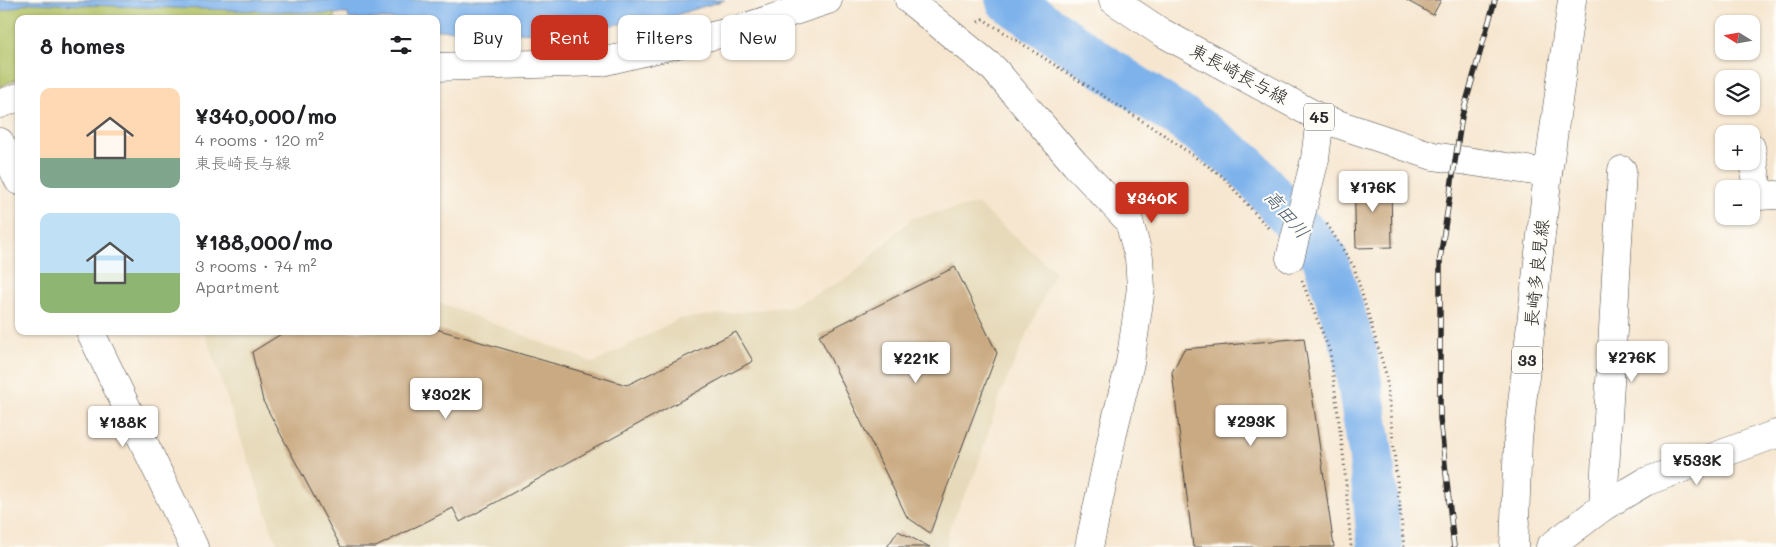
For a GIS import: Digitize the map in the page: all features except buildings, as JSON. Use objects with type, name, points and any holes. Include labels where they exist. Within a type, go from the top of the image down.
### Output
[{"type":"street","points":[[440,67],[602,62],[737,30],[828,0]]},
{"type":"street","points":[[909,0],[994,70],[1075,164],[1129,221],[1139,258],[1141,288],[1130,363],[1089,547]]},
{"type":"street","name":"東長崎長与線","points":[[1113,0],[1161,32],[1320,118],[1433,156],[1548,173]]},
{"type":"street","name":"長崎多良見線","points":[[1514,547],[1518,439],[1548,173],[1572,0]]},
{"type":"street","points":[[0,104],[15,98]]},
{"type":"street","points":[[1290,257],[1316,159],[1320,118]]},
{"type":"street","points":[[0,142],[15,173]]},
{"type":"street","points":[[1603,507],[1622,170]]},
{"type":"street","points":[[1755,170],[1759,196],[1776,195]]},
{"type":"street","points":[[92,335],[194,547]]},
{"type":"street","points":[[1550,547],[1603,507],[1645,482],[1776,434]]},
{"type":"path","points":[[955,38],[983,18],[1164,135],[1222,176],[1282,243],[1300,274],[1330,352],[1344,461],[1351,547]]},
{"type":"path","points":[[1307,192],[1354,267],[1386,374],[1404,547]]},
{"type":"shaded area","points":[[977,204],[1055,271],[1000,395],[976,471],[949,529],[947,547],[278,547],[205,335],[440,335],[440,303],[594,363],[678,319],[793,306],[851,276],[912,218]]},
{"type":"green space","points":[[0,0],[334,0],[335,15],[15,15],[15,80],[0,87]]},
{"type":"water","points":[[0,0],[725,0],[676,15],[618,15],[618,24],[608,25],[608,15],[531,15],[531,33],[521,32],[521,15],[455,15],[455,31],[440,30],[440,15],[348,15],[29,3],[0,12]]},
{"type":"waterway","name":"高田川","points":[[1008,0],[1186,121],[1244,164],[1324,256],[1354,348],[1371,455],[1380,547]]},
{"type":"railway","points":[[1454,547],[1440,418],[1440,259],[1462,116],[1495,0]]}]
